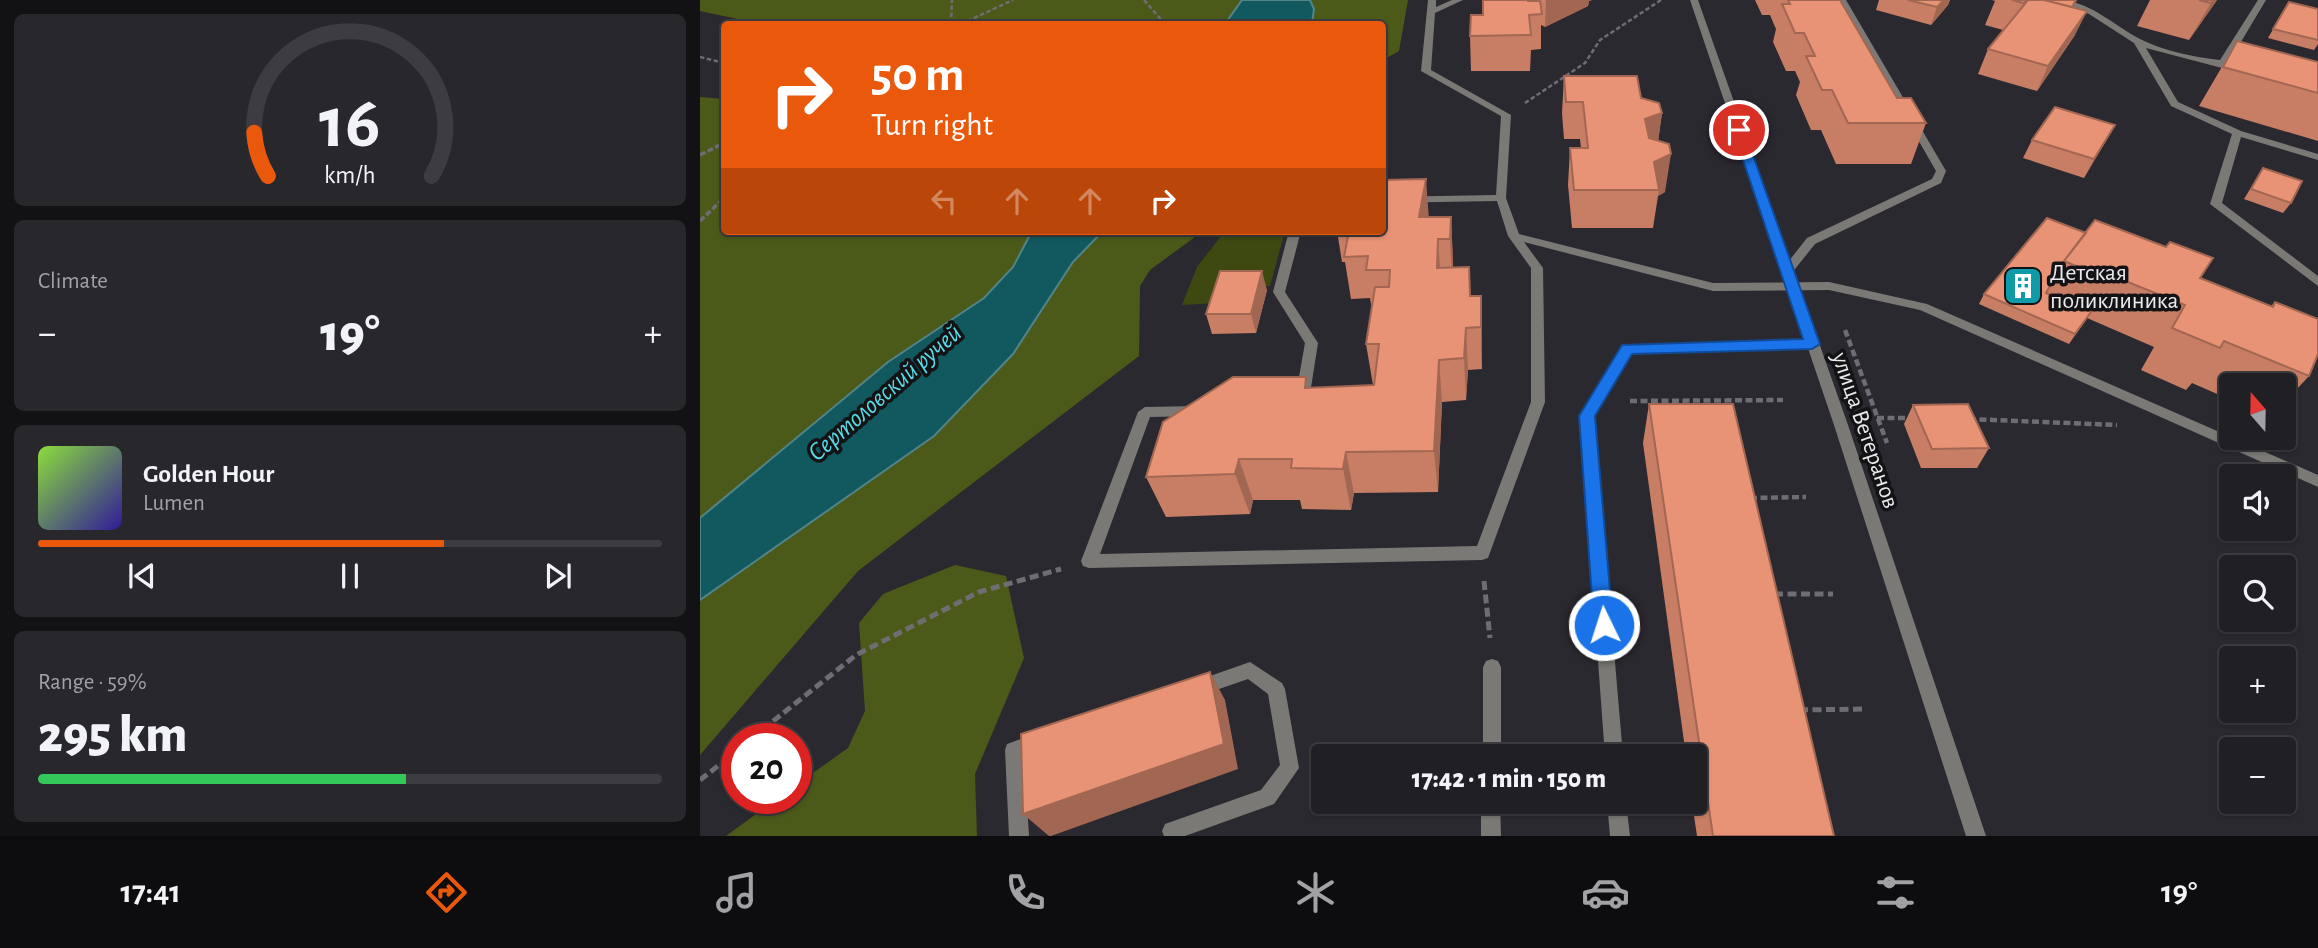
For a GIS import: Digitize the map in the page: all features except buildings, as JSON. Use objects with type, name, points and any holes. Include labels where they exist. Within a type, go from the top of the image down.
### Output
[{"type":"street","points":[[1210,410],[1145,412],[1089,561],[1482,553],[1538,401],[1537,268],[1514,236],[1501,198],[1506,115],[1426,71],[1432,0]]},
{"type":"street","points":[[1431,12],[1458,0]]},
{"type":"street","name":"улица Ветеранов","points":[[1694,0],[1793,286],[1976,836]]},
{"type":"street","points":[[1787,271],[1811,241],[1937,181],[1941,172],[1842,0]]},
{"type":"street","points":[[2060,0],[2092,4],[2138,42],[2174,104],[2237,133],[2318,157]]},
{"type":"street","points":[[2222,65],[2262,0]]},
{"type":"street","points":[[2138,42],[2222,65],[2248,68]]},
{"type":"street","points":[[2237,133],[2216,204],[2318,282]]},
{"type":"street","points":[[1386,200],[1501,198]]},
{"type":"street","points":[[1294,235],[1279,292],[1312,343],[1300,408]]},
{"type":"street","points":[[1514,236],[1713,287],[1829,286],[1923,307],[2318,481]]},
{"type":"street","points":[[1613,744],[1587,416],[1628,349],[1812,344]]},
{"type":"street","points":[[1492,667],[1492,744]]},
{"type":"street","points":[[1174,836],[1172,831],[1267,797],[1290,768],[1276,689],[1250,670],[1184,692]]},
{"type":"street","points":[[1019,836],[1014,750],[1053,737]]},
{"type":"street","points":[[1491,814],[1491,836]]},
{"type":"street","points":[[1618,814],[1620,836]]},
{"type":"path","points":[[951,21],[953,0]]},
{"type":"path","points":[[968,21],[1013,0]]},
{"type":"path","points":[[1144,0],[1162,21]]},
{"type":"path","points":[[1506,115],[1585,64],[1600,40],[1661,0]]},
{"type":"path","points":[[700,57],[721,62]]},
{"type":"path","points":[[700,155],[721,144]]},
{"type":"path","points":[[700,221],[721,201]]},
{"type":"path","points":[[1845,330],[1887,443]]},
{"type":"path","points":[[1596,401],[1783,400]]},
{"type":"path","points":[[1966,419],[2119,425],[2147,406]]},
{"type":"path","points":[[1877,418],[1915,418]]},
{"type":"path","points":[[1746,498],[1806,497]]},
{"type":"path","points":[[1482,553],[1492,667]]},
{"type":"path","points":[[771,723],[856,655],[979,592],[1089,561]]},
{"type":"path","points":[[1768,594],[1833,594]]},
{"type":"path","points":[[1793,710],[1865,709]]},
{"type":"path","points":[[700,780],[721,764]]},
{"type":"green space","points":[[700,0],[1242,0],[1227,21],[747,21],[700,11]]},
{"type":"green space","points":[[1310,0],[1408,0],[1399,51],[1386,58],[1386,21],[1312,21],[1314,9]]},
{"type":"green space","points":[[700,97],[721,99],[721,235],[1030,235],[1013,267],[984,298],[888,362],[700,518]]},
{"type":"green space","points":[[1099,235],[1198,235],[1150,270],[1140,286],[1139,356],[858,571],[727,723],[721,723],[721,731],[700,755],[700,600],[934,436],[1013,354],[1073,262]]},
{"type":"green space","points":[[1222,235],[1284,235],[1270,286],[1222,287],[1216,303],[1182,305],[1197,267]]},
{"type":"green space","points":[[955,565],[1006,576],[1024,658],[975,774],[977,836],[726,836],[756,814],[812,814],[812,774],[848,748],[865,711],[859,623],[883,594]]},
{"type":"water","points":[[1242,0],[1310,0],[1314,9],[1312,21],[1227,21]]},
{"type":"water","name":"Сертоловский ручей","points":[[1030,235],[1099,235],[1073,262],[1013,354],[934,436],[700,600],[700,518],[888,362],[984,298],[1013,267]]},
{"type":"place","name":"Детская поликлиника","points":[[2023,286]]},
{"type":"route","points":[[1604,625],[1587,416],[1628,349],[1812,344],[1739,130]]}]
